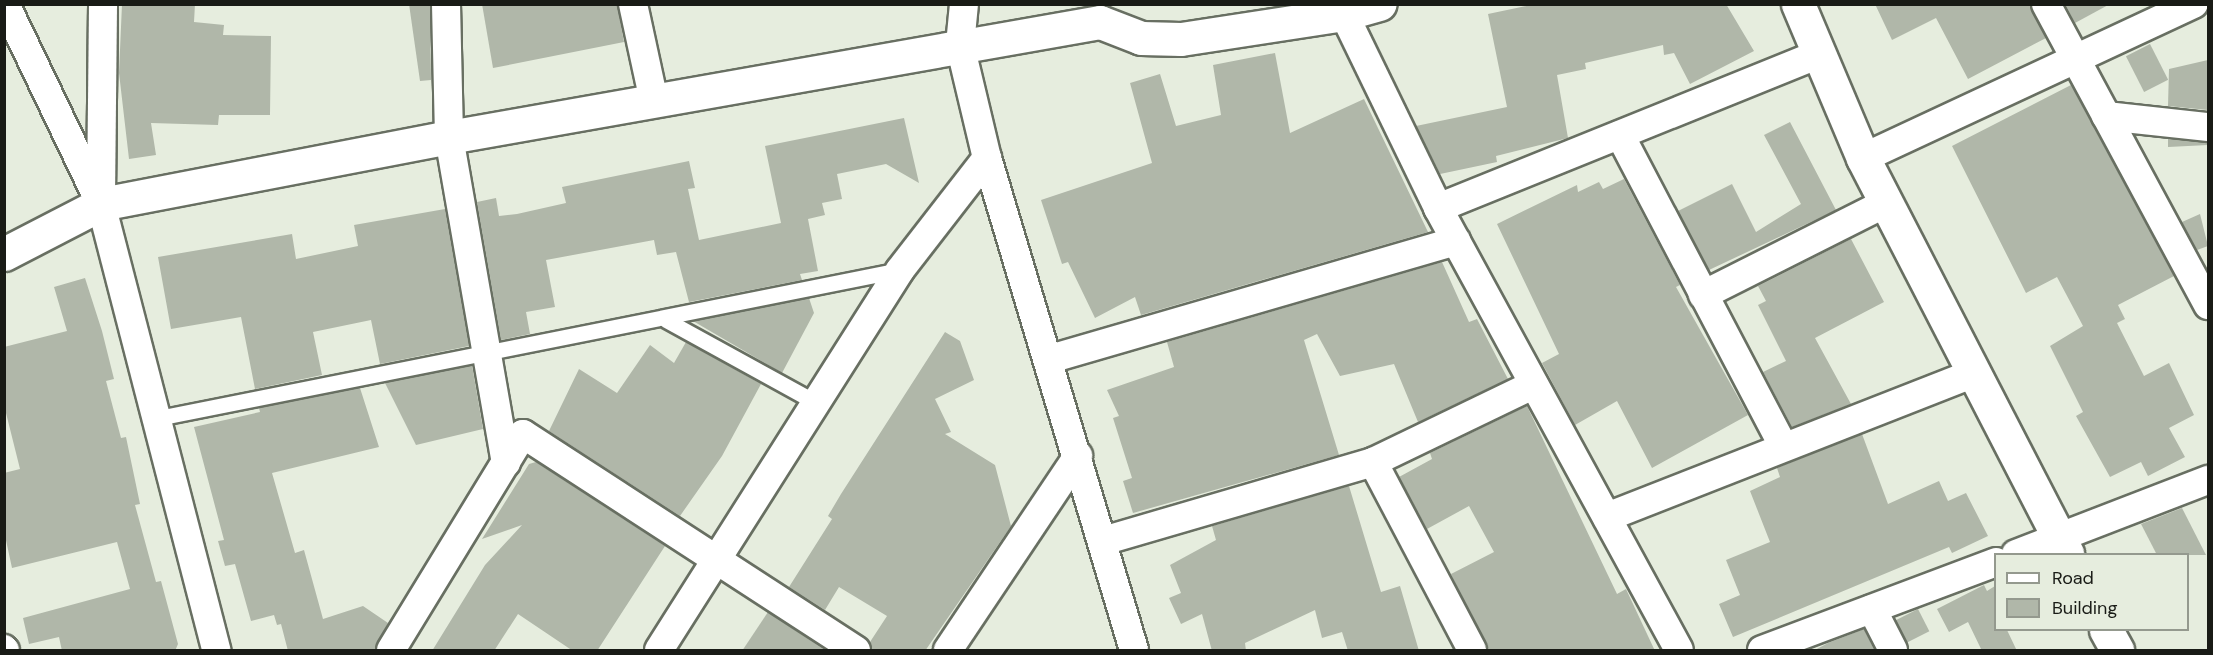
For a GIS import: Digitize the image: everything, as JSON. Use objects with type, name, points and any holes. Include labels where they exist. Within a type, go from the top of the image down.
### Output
[{"type":"street","points":[[5,4],[101,204],[158,418],[216,651]]},
{"type":"street","points":[[101,204],[103,4]]},
{"type":"street","points":[[446,4],[449,137],[506,463]]},
{"type":"street","points":[[633,4],[654,101]]},
{"type":"street","points":[[964,4],[960,45],[987,158],[1050,359],[1134,651]]},
{"type":"street","points":[[4,254],[101,204],[449,137],[960,45],[1105,13],[1141,38],[1181,39],[1344,14],[1380,4]]},
{"type":"street","points":[[1798,4],[1863,158],[1971,374],[2062,547]]},
{"type":"street","points":[[2046,4],[2208,305]]},
{"type":"street","points":[[1863,158],[2194,4]]},
{"type":"street","points":[[1344,14],[1438,208],[1679,651]]},
{"type":"street","points":[[1438,208],[1819,54]]},
{"type":"street","points":[[2106,116],[2208,127]]},
{"type":"street","points":[[1620,135],[1702,295],[1783,445]]},
{"type":"street","points":[[658,651],[719,561],[900,270],[987,158]]},
{"type":"street","points":[[1702,295],[1886,203]]},
{"type":"street","points":[[1050,359],[1456,241]]},
{"type":"street","points":[[1607,517],[1783,445],[1971,374]]},
{"type":"street","points":[[1103,541],[1373,462],[1533,385]]},
{"type":"street","points":[[392,651],[523,434],[856,651]]},
{"type":"street","points":[[948,651],[1078,456]]},
{"type":"street","points":[[1373,462],[1472,651]]},
{"type":"street","points":[[2028,553],[2062,547],[2208,480]]},
{"type":"street","points":[[1762,651],[1994,562]]},
{"type":"street","points":[[1872,609],[1893,651]]},
{"type":"street","points":[[2107,631],[2117,651]]},
{"type":"lane","points":[[158,418],[666,320],[900,270]]},
{"type":"lane","points":[[666,320],[817,403]]},
{"type":"building","points":[[122,4],[195,4],[194,22],[224,25],[223,35],[271,36],[270,115],[219,115],[218,125],[151,123],[156,155],[129,159],[119,73]]},
{"type":"building","points":[[409,4],[430,4],[431,80],[420,81]]},
{"type":"building","points":[[482,4],[617,4],[624,42],[493,68]]},
{"type":"building","points":[[1536,4],[1726,4],[1754,51],[1690,84],[1674,53],[1664,55],[1663,45],[1585,63],[1586,69],[1557,75],[1568,138],[1496,156],[1497,162],[1440,174],[1416,126],[1507,107],[1488,14]]},
{"type":"building","points":[[1875,4],[2030,4],[2046,38],[1968,79],[1936,18],[1892,40]]},
{"type":"building","points":[[2065,4],[2110,4],[2075,23]]},
{"type":"building","points":[[2150,44],[2168,80],[2144,92],[2126,56]]},
{"type":"building","points":[[1275,53],[1290,133],[1364,99],[1428,232],[1141,315],[1135,297],[1095,318],[1068,262],[1062,264],[1041,200],[1152,163],[1130,83],[1160,74],[1176,126],[1221,115],[1213,65]]},
{"type":"building","points":[[2208,60],[2208,110],[2168,106],[2169,69]]},
{"type":"building","points":[[2071,85],[2174,276],[2118,305],[2125,319],[2117,323],[2144,376],[2169,363],[2194,415],[2169,428],[2185,457],[2148,476],[2141,462],[2110,477],[2076,416],[2083,412],[2050,346],[2083,326],[2057,277],[2026,293],[1952,146]]},
{"type":"building","points":[[904,118],[919,183],[886,164],[837,174],[842,199],[822,203],[825,215],[808,219],[818,271],[800,274],[802,280],[689,302],[676,252],[657,255],[654,240],[546,260],[555,307],[526,312],[530,334],[501,340],[477,202],[496,198],[499,216],[517,214],[566,203],[562,187],[689,161],[695,188],[688,189],[699,240],[781,223],[765,146]]},
{"type":"building","points":[[1790,122],[1836,210],[1709,270],[1678,211],[1732,184],[1756,232],[1801,204],[1764,135]]},
{"type":"building","points":[[2168,139],[2208,143],[2208,145],[2168,147]]},
{"type":"building","points":[[1624,179],[1680,285],[1676,287],[1748,415],[1652,468],[1617,401],[1575,425],[1542,363],[1559,354],[1497,224],[1577,185],[1578,192],[1599,182],[1603,189]]},
{"type":"building","points":[[445,209],[469,346],[380,364],[371,320],[313,332],[322,375],[255,389],[241,317],[171,329],[158,257],[292,234],[296,259],[358,246],[354,225]]},
{"type":"building","points":[[2200,214],[2208,246],[2197,250],[2182,222]]},
{"type":"building","points":[[1851,239],[1884,302],[1815,338],[1851,404],[1792,427],[1763,372],[1786,361],[1758,305],[1766,301],[1758,286]]},
{"type":"building","points":[[1442,262],[1469,322],[1477,319],[1508,379],[1418,422],[1394,364],[1340,376],[1317,334],[1304,340],[1339,455],[1133,513],[1123,481],[1132,478],[1113,418],[1119,416],[1107,390],[1174,367],[1167,342]]},
{"type":"building","points":[[85,278],[114,379],[106,381],[121,438],[126,437],[140,504],[135,505],[156,582],[161,581],[178,644],[175,651],[62,651],[59,637],[29,644],[23,618],[130,589],[117,542],[12,568],[4,531],[4,473],[20,469],[4,405],[4,347],[67,331],[54,287]]},
{"type":"building","points":[[809,298],[814,313],[782,373],[693,321]]},
{"type":"building","points":[[945,332],[960,341],[974,380],[935,399],[951,432],[945,434],[995,465],[1011,526],[925,651],[872,651],[870,642],[887,616],[839,587],[825,610],[789,587],[832,519],[828,516],[841,494]]},
{"type":"building","points":[[686,342],[761,384],[722,456],[680,516],[549,431],[579,369],[617,393],[650,345],[674,363]]},
{"type":"building","points":[[472,365],[483,429],[416,445],[385,383]]},
{"type":"building","points":[[360,388],[379,447],[272,473],[295,553],[304,550],[323,619],[363,606],[388,623],[375,651],[288,651],[281,624],[277,625],[274,615],[251,621],[235,564],[225,566],[218,541],[224,540],[194,427],[260,412],[259,408]]},
{"type":"building","points":[[1527,406],[1617,594],[1626,589],[1655,651],[1488,651],[1451,574],[1494,552],[1469,506],[1427,529],[1399,477],[1432,459],[1430,453]]},
{"type":"building","points":[[1862,434],[1888,504],[1939,481],[1948,501],[1966,493],[1988,536],[1952,553],[1949,547],[1733,637],[1719,604],[1740,595],[1726,560],[1770,542],[1750,491],[1780,477],[1777,468]]},
{"type":"building","points":[[536,462],[665,546],[597,651],[573,651],[518,614],[494,651],[432,651],[485,565],[522,525],[482,539],[529,464]]},
{"type":"building","points":[[1349,486],[1381,592],[1400,586],[1419,651],[1348,651],[1342,632],[1322,638],[1315,610],[1245,643],[1246,651],[1212,651],[1202,614],[1181,624],[1169,598],[1181,593],[1170,565],[1216,540],[1212,526]]},
{"type":"building","points":[[2182,508],[2206,555],[2156,553],[2141,524]]},
{"type":"building","points":[[1984,585],[1987,591],[1994,587],[1994,631],[2007,631],[2017,651],[1982,651],[1968,622],[1949,632],[1937,609]]},
{"type":"building","points":[[1918,609],[1929,631],[1907,643],[1896,620]]},
{"type":"building","points":[[768,612],[826,651],[742,651]]},
{"type":"building","points":[[1864,629],[1875,651],[1813,651],[1828,643]]}]
